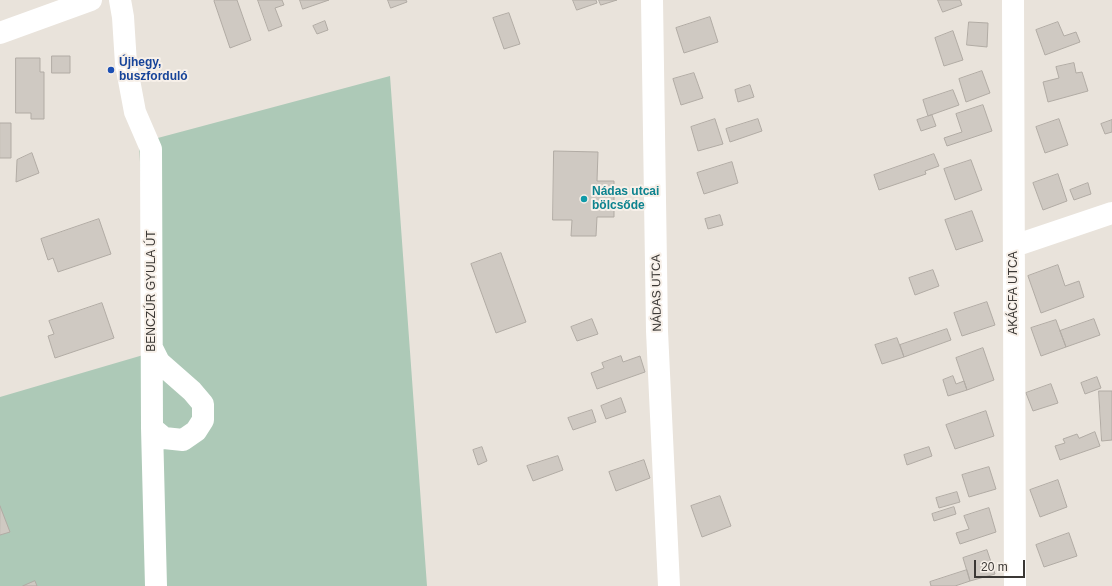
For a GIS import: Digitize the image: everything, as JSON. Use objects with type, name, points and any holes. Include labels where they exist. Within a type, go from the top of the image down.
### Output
[{"type":"street","points":[[0,33],[91,0]]},
{"type":"street","name":"BENCZÚR GYULA ÚT","points":[[120,0],[123,17],[126,64],[135,112],[151,149],[153,350],[152,428],[156,586]]},
{"type":"street","name":"NÁDAS UTCA","points":[[652,0],[657,331],[669,586]]},
{"type":"street","name":"AKÁCFA UTCA","points":[[1013,0],[1015,586]]},
{"type":"street","points":[[1014,246],[1112,213]]},
{"type":"street","points":[[152,428],[164,438],[183,440],[196,431],[203,420],[203,404],[192,391],[159,362],[153,350]]},
{"type":"green space","points":[[390,76],[427,586],[0,586],[0,397],[150,353],[139,143]]},
{"type":"building","points":[[237,0],[251,40],[230,48],[214,1]]},
{"type":"building","points":[[258,0],[282,0],[284,5],[275,8],[282,26],[269,31]]},
{"type":"building","points":[[300,0],[329,0],[303,9]]},
{"type":"building","points":[[388,0],[406,0],[407,2],[391,8]]},
{"type":"building","points":[[573,0],[596,0],[597,3],[577,10]]},
{"type":"building","points":[[599,0],[617,0],[601,5]]},
{"type":"building","points":[[938,0],[960,0],[962,5],[943,12]]},
{"type":"building","points":[[509,13],[520,44],[504,49],[493,18]]},
{"type":"building","points":[[710,17],[718,42],[684,53],[676,28]]},
{"type":"building","points":[[325,21],[328,30],[317,34],[313,26]]},
{"type":"building","points":[[969,22],[988,23],[987,47],[967,45]]},
{"type":"building","points":[[1058,22],[1064,36],[1076,32],[1080,42],[1045,55],[1036,30]]},
{"type":"building","points":[[953,31],[963,60],[944,66],[935,38]]},
{"type":"building","points":[[52,56],[70,56],[70,73],[52,73]]},
{"type":"building","points":[[16,58],[40,58],[40,72],[44,72],[44,119],[31,119],[31,113],[16,113]]},
{"type":"building","points":[[1074,63],[1076,73],[1082,72],[1088,91],[1048,102],[1043,82],[1059,78],[1056,67]]},
{"type":"building","points":[[982,71],[990,93],[966,102],[959,79]]},
{"type":"building","points":[[694,73],[703,98],[681,105],[673,79]]},
{"type":"building","points":[[750,85],[754,97],[738,102],[735,90]]},
{"type":"building","points":[[953,90],[959,105],[928,116],[923,100]]},
{"type":"building","points":[[983,105],[992,131],[947,146],[944,138],[962,132],[956,114]]},
{"type":"building","points":[[932,115],[936,126],[921,131],[917,120]]},
{"type":"building","points":[[715,119],[723,144],[698,151],[691,127]]},
{"type":"building","points":[[758,119],[762,131],[730,142],[726,129]]},
{"type":"building","points":[[1059,119],[1068,145],[1045,153],[1036,127]]},
{"type":"building","points":[[1112,120],[1112,132],[1105,134],[1101,124]]},
{"type":"building","points":[[0,123],[11,123],[11,158],[0,158]]},
{"type":"building","name":"Nádas utcai bölcsőde","points":[[554,151],[598,152],[597,181],[614,181],[614,217],[597,217],[596,236],[571,236],[572,220],[553,220]]},
{"type":"building","points":[[32,153],[39,173],[16,182],[17,160]]},
{"type":"building","points":[[934,154],[939,166],[925,171],[926,174],[879,190],[874,175]]},
{"type":"building","points":[[971,160],[982,190],[955,200],[944,169]]},
{"type":"building","points":[[732,162],[738,183],[704,194],[697,173]]},
{"type":"building","points":[[1058,174],[1067,201],[1043,210],[1033,183]]},
{"type":"building","points":[[1088,183],[1091,194],[1074,200],[1070,190]]},
{"type":"building","points":[[972,211],[983,241],[956,250],[945,220]]},
{"type":"building","points":[[720,215],[723,225],[708,229],[705,219]]},
{"type":"building","points":[[99,219],[111,254],[58,272],[53,258],[48,260],[41,239]]},
{"type":"building","points":[[501,253],[526,322],[496,333],[471,264]]},
{"type":"building","points":[[1058,265],[1065,286],[1079,281],[1084,297],[1041,313],[1028,276]]},
{"type":"building","points":[[933,270],[939,286],[915,295],[909,278]]},
{"type":"building","points":[[987,302],[995,325],[962,336],[954,313]]},
{"type":"building","points":[[102,303],[114,338],[55,358],[48,336],[54,334],[49,321]]},
{"type":"building","points":[[592,319],[598,334],[577,341],[571,327]]},
{"type":"building","points":[[1094,319],[1100,335],[1066,347],[1060,331]]},
{"type":"building","points":[[1056,320],[1066,347],[1041,356],[1031,328]]},
{"type":"building","points":[[947,329],[951,340],[904,357],[900,345]]},
{"type":"building","points":[[897,338],[904,357],[882,364],[875,345]]},
{"type":"building","points":[[983,348],[994,380],[967,390],[956,358]]},
{"type":"building","points":[[621,356],[623,362],[640,356],[645,372],[597,389],[591,373],[604,368],[602,363]]},
{"type":"building","points":[[953,376],[956,384],[964,381],[967,390],[948,396],[943,380]]},
{"type":"building","points":[[1097,377],[1101,388],[1085,394],[1081,383]]},
{"type":"building","points":[[1051,384],[1058,403],[1033,411],[1026,393]]},
{"type":"building","points":[[1099,391],[1112,391],[1112,440],[1102,441]]},
{"type":"building","points":[[621,398],[626,412],[606,419],[601,406]]},
{"type":"building","points":[[592,410],[596,422],[573,430],[568,418]]},
{"type":"building","points":[[986,411],[994,436],[955,449],[946,425]]},
{"type":"building","points":[[1095,432],[1100,446],[1060,460],[1055,446],[1065,443],[1063,439],[1077,434],[1079,438]]},
{"type":"building","points":[[482,447],[487,461],[478,465],[473,450]]},
{"type":"building","points":[[929,447],[932,456],[907,465],[904,455]]},
{"type":"building","points":[[558,456],[563,470],[533,481],[527,466]]},
{"type":"building","points":[[644,460],[650,478],[616,491],[609,472]]},
{"type":"building","points":[[989,467],[996,489],[969,497],[962,475]]},
{"type":"building","points":[[1058,480],[1067,507],[1040,517],[1030,490]]},
{"type":"building","points":[[957,492],[960,502],[939,508],[936,498]]},
{"type":"building","points":[[720,496],[731,526],[702,537],[691,506]]},
{"type":"building","points":[[0,506],[10,532],[0,535]]},
{"type":"building","points":[[954,507],[956,514],[934,521],[932,514]]},
{"type":"building","points":[[989,508],[996,532],[960,544],[956,533],[969,529],[964,516]]},
{"type":"building","points":[[1069,533],[1077,556],[1044,567],[1036,545]]},
{"type":"building","points":[[987,550],[995,574],[970,581],[963,558]]},
{"type":"building","points":[[967,570],[970,581],[955,586],[931,586],[930,582]]},
{"type":"building","points":[[35,581],[37,586],[23,586]]},
{"type":"place","name":"Újhegy, buszforduló","points":[[111,70]]},
{"type":"place","name":"Nádas utcai bölcsőde","points":[[584,199]]}]
